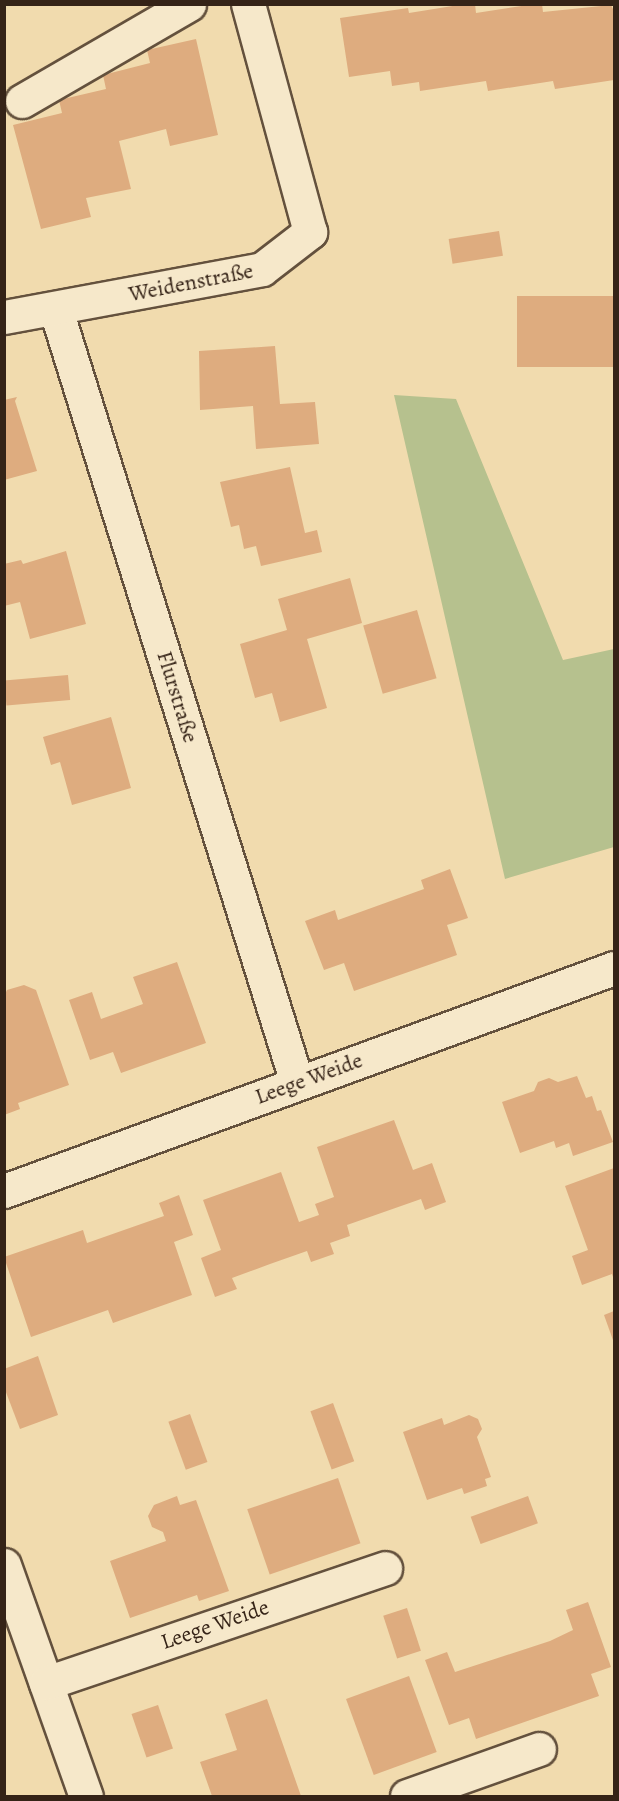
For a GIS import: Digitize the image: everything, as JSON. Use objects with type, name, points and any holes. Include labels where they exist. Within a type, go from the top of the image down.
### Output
[{"type":"street","points":[[22,101],[189,4]]},
{"type":"street","name":"Weidenstraße","points":[[4,317],[56,310],[262,269],[310,232],[248,4]]},
{"type":"street","name":"Flurstraße","points":[[56,310],[297,1083]]},
{"type":"street","name":"Leege Weide","points":[[4,1191],[615,968]]},
{"type":"street","points":[[4,1565],[86,1797]]},
{"type":"street","name":"Leege Weide","points":[[46,1683],[385,1568]]},
{"type":"street","points":[[407,1797],[539,1749]]},
{"type":"green space","points":[[394,395],[456,399],[563,660],[614,649],[614,847],[505,879]]},
{"type":"building","points":[[475,4],[476,13],[535,4],[542,4],[543,12],[611,5],[614,11],[614,80],[555,89],[553,81],[488,91],[486,81],[420,91],[419,82],[392,86],[390,71],[349,77],[340,18],[408,8],[409,13]]},
{"type":"building","points":[[196,39],[218,135],[170,146],[166,129],[119,141],[131,189],[86,198],[91,217],[41,229],[13,125],[62,113],[59,100],[106,89],[103,75],[150,63],[147,50]]},
{"type":"building","points":[[499,231],[503,256],[453,264],[449,239]]},
{"type":"building","points":[[517,296],[614,296],[614,367],[517,367]]},
{"type":"building","points":[[275,346],[280,404],[315,402],[319,444],[256,449],[253,406],[200,410],[199,351]]},
{"type":"building","points":[[17,397],[15,401],[37,471],[4,480],[4,400]]},
{"type":"building","points":[[290,467],[305,533],[317,530],[322,552],[261,566],[256,546],[244,549],[239,525],[231,527],[220,482]]},
{"type":"building","points":[[66,551],[86,624],[30,639],[20,602],[4,606],[4,564],[21,560],[23,564]]},
{"type":"building","points":[[350,578],[362,623],[307,639],[327,708],[280,722],[272,693],[255,698],[240,644],[287,630],[278,599]]},
{"type":"building","points":[[417,610],[437,678],[383,694],[363,625]]},
{"type":"building","points":[[68,675],[70,700],[6,705],[4,681]]},
{"type":"building","points":[[111,717],[131,788],[72,805],[60,762],[51,765],[43,737]]},
{"type":"building","points":[[450,869],[468,918],[447,925],[457,955],[354,991],[344,963],[324,970],[305,921],[335,910],[338,920],[424,889],[421,880]]},
{"type":"building","points":[[177,962],[206,1043],[121,1073],[113,1052],[90,1060],[69,1000],[92,992],[101,1019],[143,1004],[133,977]]},
{"type":"building","points":[[24,985],[36,990],[69,1085],[18,1103],[20,1109],[4,1115],[4,996],[7,990]]},
{"type":"building","points":[[577,1076],[586,1098],[592,1096],[597,1111],[601,1110],[613,1142],[573,1156],[569,1143],[556,1148],[554,1141],[520,1153],[502,1102],[534,1091],[538,1082],[549,1078],[558,1082]]},
{"type":"building","points":[[394,1120],[413,1170],[432,1163],[446,1202],[425,1210],[421,1199],[347,1225],[350,1236],[330,1243],[334,1254],[311,1262],[307,1251],[270,1264],[232,1278],[237,1289],[215,1297],[201,1258],[221,1250],[203,1200],[281,1172],[299,1222],[319,1215],[315,1204],[334,1197],[317,1147]]},
{"type":"building","points":[[614,1168],[614,1280],[612,1274],[582,1285],[572,1256],[588,1250],[565,1186]]},
{"type":"building","points":[[179,1195],[193,1235],[174,1242],[192,1295],[113,1323],[108,1310],[31,1337],[4,1257],[83,1230],[87,1243],[164,1216],[159,1203]]},
{"type":"building","points":[[614,1311],[614,1343],[604,1315]]},
{"type":"building","points":[[38,1356],[58,1415],[20,1429],[4,1387],[4,1369]]},
{"type":"building","points":[[333,1403],[354,1461],[332,1469],[310,1411]]},
{"type":"building","points":[[190,1414],[207,1462],[186,1470],[168,1422]]},
{"type":"building","points":[[469,1415],[478,1419],[482,1429],[477,1437],[491,1477],[485,1479],[487,1486],[464,1494],[462,1488],[427,1500],[403,1432],[442,1418],[444,1425]]},
{"type":"building","points":[[338,1478],[360,1543],[270,1574],[247,1509]]},
{"type":"building","points":[[177,1496],[180,1505],[196,1500],[229,1591],[199,1601],[197,1595],[130,1618],[110,1561],[166,1541],[163,1532],[152,1527],[148,1516],[154,1505]]},
{"type":"building","points":[[528,1496],[538,1523],[481,1544],[471,1517]]},
{"type":"building","points":[[588,1602],[611,1667],[591,1674],[599,1696],[476,1739],[469,1718],[449,1725],[425,1660],[447,1652],[455,1672],[550,1641],[573,1630],[566,1610]]},
{"type":"building","points":[[407,1608],[421,1651],[397,1659],[383,1616]]},
{"type":"building","points":[[409,1676],[437,1752],[374,1775],[346,1699]]},
{"type":"building","points":[[267,1699],[301,1796],[212,1796],[200,1762],[237,1750],[225,1714]]},
{"type":"building","points":[[158,1705],[173,1748],[147,1758],[132,1714]]}]
